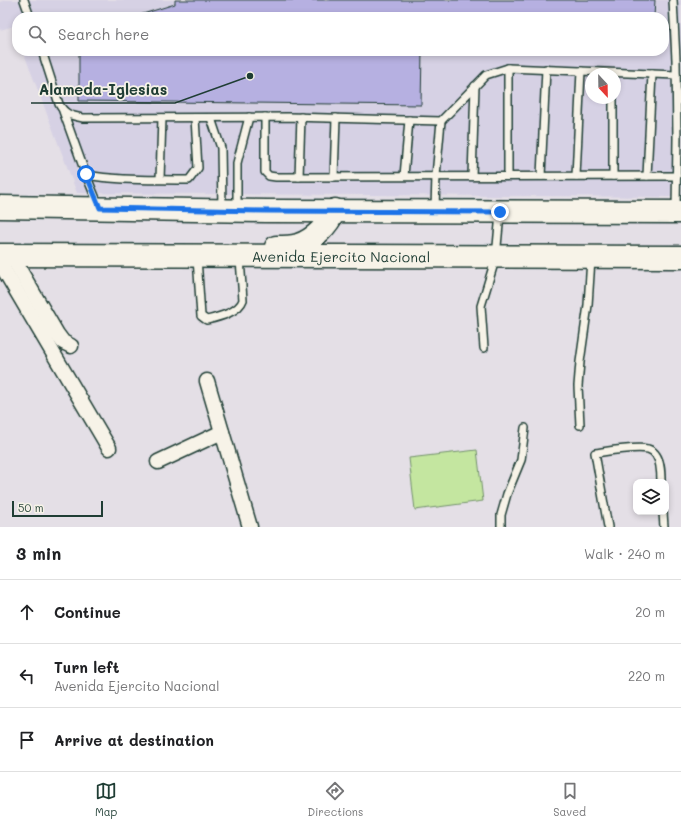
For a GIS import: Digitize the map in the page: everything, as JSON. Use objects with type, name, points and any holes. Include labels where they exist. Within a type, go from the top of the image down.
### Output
[{"type":"main road","points":[[0,207],[500,212],[679,212]]},
{"type":"main road","points":[[250,257],[261,253],[267,248],[299,244],[311,239],[331,218],[335,210]]},
{"type":"main road","name":"Avenida Ejercito Nacional","points":[[4,258],[197,256],[681,258]]},
{"type":"street","points":[[4,258],[63,342],[71,346]]},
{"type":"street","points":[[4,258],[109,448]]},
{"type":"street","points":[[207,380],[250,527]]},
{"type":"street","points":[[158,462],[222,432]]},
{"type":"lane","points":[[24,0],[28,12]]},
{"type":"lane","points":[[673,0],[679,212]]},
{"type":"lane","points":[[44,56],[59,104],[100,208]]},
{"type":"lane","points":[[508,68],[508,176]]},
{"type":"lane","points":[[435,211],[436,176],[441,121],[486,75],[508,68],[585,71]]},
{"type":"lane","points":[[541,176],[546,69]]},
{"type":"lane","points":[[576,176],[581,71]]},
{"type":"lane","points":[[621,73],[676,75]]},
{"type":"lane","points":[[647,176],[652,74]]},
{"type":"lane","points":[[472,176],[475,86]]},
{"type":"lane","points":[[613,104],[613,176]]},
{"type":"lane","points":[[63,111],[73,117],[83,118],[301,117],[441,121]]},
{"type":"lane","points":[[230,210],[237,163],[248,117]]},
{"type":"lane","points":[[265,117],[264,172],[269,176],[677,176]]},
{"type":"lane","points":[[299,177],[301,117]]},
{"type":"lane","points":[[160,179],[162,118]]},
{"type":"lane","points":[[86,174],[99,177],[189,180],[198,168],[195,118]]},
{"type":"lane","points":[[211,118],[221,148],[230,210]]},
{"type":"lane","points":[[334,177],[336,118]]},
{"type":"lane","points":[[404,176],[409,120]]},
{"type":"lane","points":[[484,348],[481,306],[496,257],[500,212]]},
{"type":"lane","points":[[197,256],[201,316],[207,320],[226,314],[241,305],[250,257]]},
{"type":"lane","points":[[580,425],[578,386],[588,305],[591,257]]},
{"type":"lane","points":[[501,527],[501,515],[507,494],[521,460],[525,428]]},
{"type":"lane","points":[[608,527],[595,453],[637,448],[649,450],[655,453],[658,458],[661,479]]},
{"type":"lane","points":[[663,515],[664,527]]},
{"type":"shaded area","points":[[5,0],[681,0],[681,197],[77,193],[25,56],[669,56],[669,12],[12,12],[12,27],[0,30],[0,2]]},
{"type":"green space","points":[[477,450],[483,501],[415,510],[409,458]]},
{"type":"building","points":[[175,0],[655,0],[654,12],[149,12],[175,4]]},
{"type":"building","points":[[79,56],[422,56],[421,105],[79,101]]},
{"type":"place","name":"Alameda-Iglesias","points":[[250,76]]},
{"type":"route","points":[[86,174],[100,208],[267,211],[335,210],[500,212]]}]
